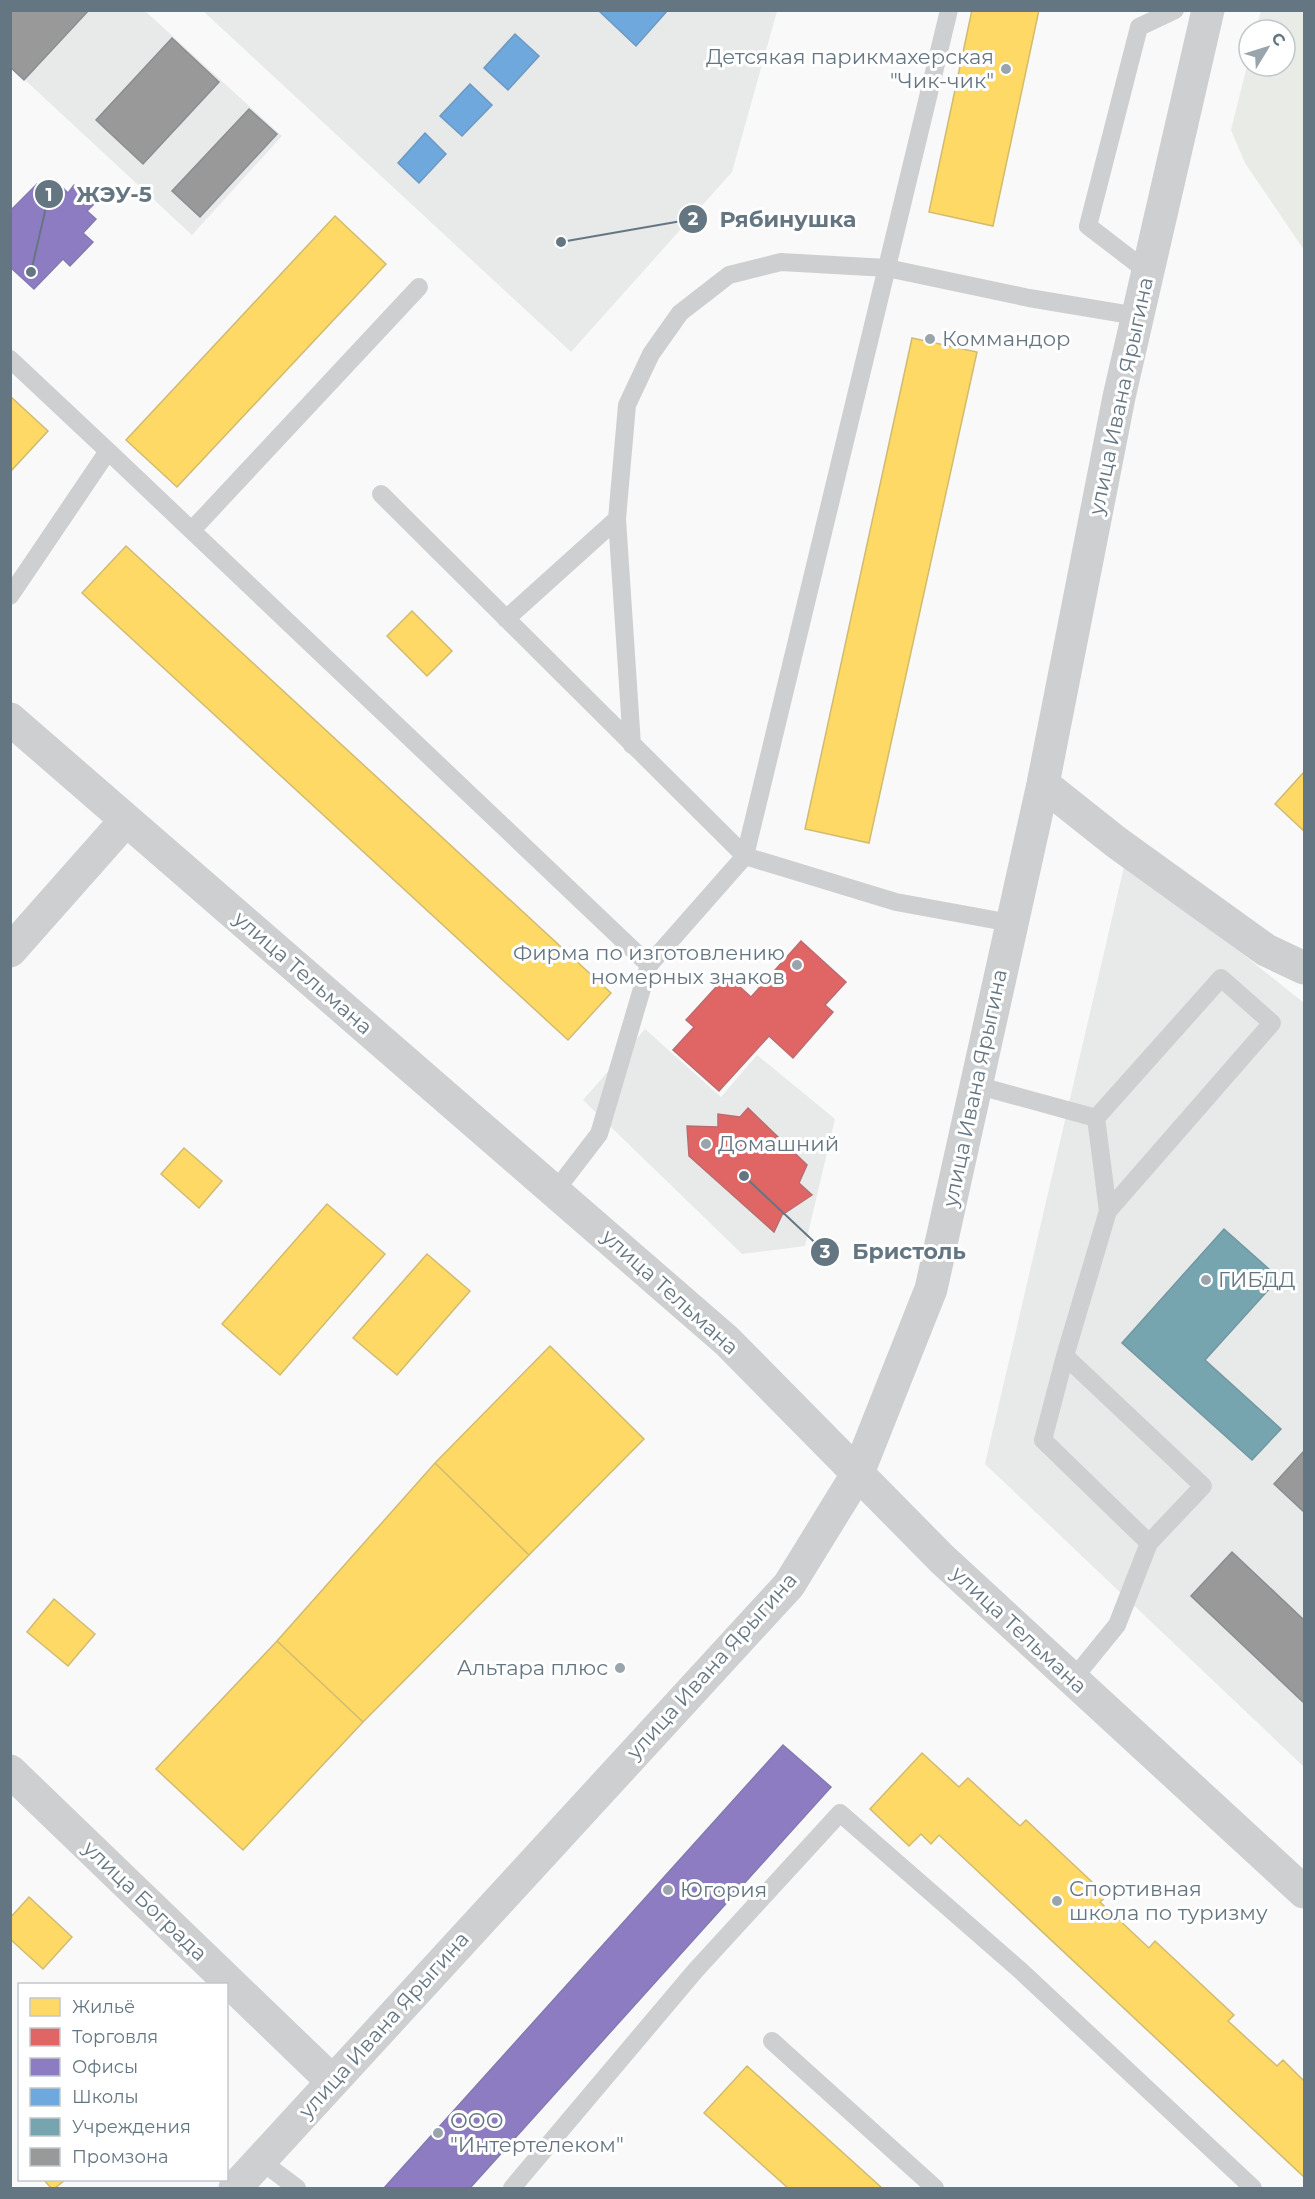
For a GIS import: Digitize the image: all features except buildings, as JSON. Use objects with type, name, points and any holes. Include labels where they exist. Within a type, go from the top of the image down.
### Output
[{"type":"street","name":"улица Ивана Ярыгина","points":[[235,2188],[789,1585],[858,1473],[931,1289],[1043,784],[1119,397],[1208,10]]},
{"type":"street","name":"улица Тельмана","points":[[10,719],[728,1341],[942,1559],[1305,1892]]},
{"type":"street","points":[[1043,784],[1116,842],[1256,943],[1305,968]]},
{"type":"street","points":[[10,951],[126,820]]},
{"type":"street","name":"улица Бограда","points":[[10,1771],[332,2081]]},
{"type":"lane","points":[[556,1191],[599,1134],[650,965],[745,856],[949,10]]},
{"type":"lane","points":[[1148,272],[1088,226],[1139,27],[1175,10]]},
{"type":"lane","points":[[632,745],[617,519],[627,405],[651,354],[680,313],[729,275],[781,262],[887,268],[1029,298],[1137,316]]},
{"type":"lane","points":[[192,530],[419,287]]},
{"type":"lane","points":[[10,359],[650,965]]},
{"type":"lane","points":[[10,596],[108,451]]},
{"type":"lane","points":[[381,494],[745,856],[896,902],[1011,923]]},
{"type":"lane","points":[[506,619],[617,519]]},
{"type":"lane","points":[[1108,1211],[1272,1023],[1221,978],[1096,1118],[1108,1211],[1043,1440],[1149,1543]]},
{"type":"lane","points":[[976,1085],[1096,1118]]},
{"type":"lane","points":[[1065,1356],[1203,1486],[1149,1543],[1118,1625],[1073,1679]]},
{"type":"lane","points":[[512,2188],[695,1971],[840,1813],[1013,1963],[1253,2188]]},
{"type":"lane","points":[[772,2041],[935,2188]]},
{"type":"lane","points":[[261,2161],[297,2188]]},
{"type":"shaded area","points":[[1261,10],[1304,11],[1304,250],[1245,163],[1231,130],[1244,78],[1297,78],[1297,18],[1259,18]]},
{"type":"shaded area","points":[[10,11],[145,11],[282,136],[192,235],[11,67]]},
{"type":"shaded area","points":[[203,11],[777,11],[732,172],[571,352]]},
{"type":"shaded area","points":[[1126,858],[1304,1003],[1304,1767],[985,1464]]},
{"type":"shaded area","points":[[645,1029],[721,1097],[757,1055],[835,1119],[805,1246],[742,1254],[583,1100]]},
{"type":"place","name":"Детсякая парикмахерская \"Чик-чик\"","points":[[1006,69]]},
{"type":"place","name":"Рябинушка","points":[[561,242]]},
{"type":"place","name":"ЖЭУ-5","points":[[31,272]]},
{"type":"place","name":"Коммандор","points":[[930,339]]},
{"type":"place","name":"Фирма по изготовлению номерных знаков","points":[[797,965]]},
{"type":"place","name":"Домашний","points":[[706,1144]]},
{"type":"place","name":"Бристоль","points":[[744,1176]]},
{"type":"place","name":"ГИБДД","points":[[1206,1280]]},
{"type":"place","name":"Альтара плюс","points":[[620,1668]]},
{"type":"place","name":"Югория","points":[[668,1890]]},
{"type":"place","name":"Спортивная школа по туризму","points":[[1057,1901]]},
{"type":"place","name":"ООО \"Интертелеком\"","points":[[438,2133]]}]
